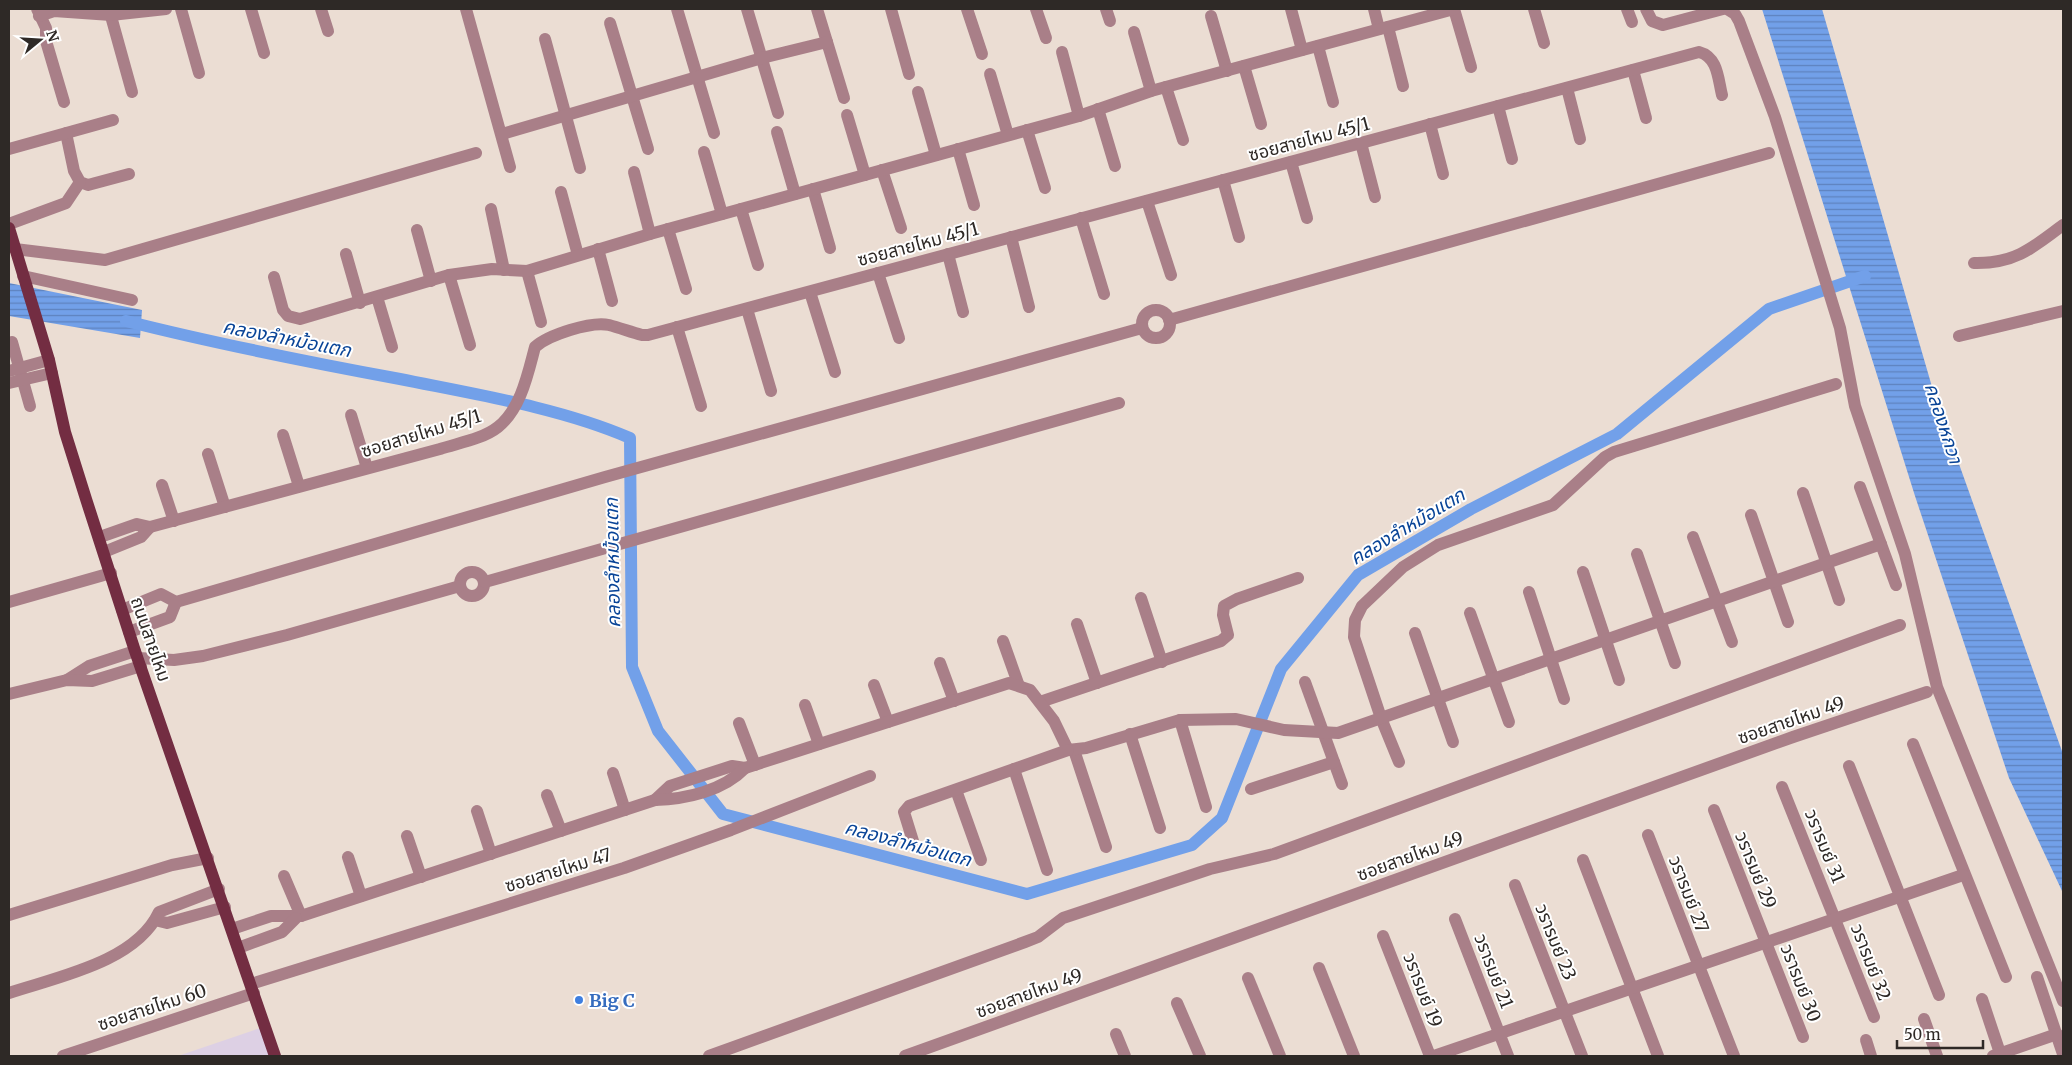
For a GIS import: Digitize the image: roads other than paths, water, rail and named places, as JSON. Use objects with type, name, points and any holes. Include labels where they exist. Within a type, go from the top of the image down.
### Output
[{"type":"main road","name":"ถนนสายไหม","points":[[9,228],[49,360],[66,432],[129,632],[275,1056]]},
{"type":"street","points":[[46,28],[38,12],[54,10],[110,12],[166,9]]},
{"type":"street","points":[[181,9],[199,73]]},
{"type":"street","points":[[251,9],[264,53]]},
{"type":"street","points":[[321,9],[328,31]]},
{"type":"street","points":[[466,9],[510,167]]},
{"type":"street","points":[[677,9],[714,133]]},
{"type":"street","points":[[748,9],[778,113]]},
{"type":"street","points":[[816,9],[844,98]]},
{"type":"street","points":[[891,9],[909,74]]},
{"type":"street","points":[[967,9],[982,54]]},
{"type":"street","points":[[1036,9],[1046,38]]},
{"type":"street","points":[[1291,9],[1302,50]]},
{"type":"street","points":[[1374,9],[1384,28],[1403,86]]},
{"type":"street","points":[[274,277],[283,310],[294,318],[300,319],[449,275],[482,269],[527,271],[650,234],[1079,116],[1151,91],[1454,9],[1472,67]]},
{"type":"street","points":[[1534,9],[1544,43]]},
{"type":"street","points":[[1627,9],[1632,22]]},
{"type":"street","points":[[1646,9],[1652,21],[1663,25],[1723,9]]},
{"type":"street","points":[[1727,9],[1735,14],[1739,21],[1767,92],[1840,328],[1855,406],[1905,554],[1936,687],[2063,1001]]},
{"type":"street","points":[[54,10],[46,28],[46,41],[64,102]]},
{"type":"street","points":[[110,12],[132,92]]},
{"type":"street","points":[[1211,16],[1227,71]]},
{"type":"street","points":[[610,23],[648,149]]},
{"type":"street","points":[[1134,32],[1151,91]]},
{"type":"street","points":[[545,39],[580,168]]},
{"type":"street","points":[[502,134],[762,58],[827,42]]},
{"type":"street","points":[[1318,46],[1333,102]]},
{"type":"street","points":[[1062,52],[1079,116]]},
{"type":"street","name":"ซอยสายไหม 45/1","points":[[100,537],[137,524],[150,527],[174,521],[484,435],[498,427],[508,416],[523,388],[535,347],[552,336],[607,325],[642,335],[677,327],[1699,52],[1707,54],[1713,60],[1722,95]]},
{"type":"street","points":[[1244,66],[1261,124]]},
{"type":"street","points":[[1634,70],[1646,118]]},
{"type":"street","points":[[990,74],[1008,135]]},
{"type":"street","points":[[1166,87],[1183,140]]},
{"type":"street","points":[[1567,88],[1580,139]]},
{"type":"street","points":[[918,92],[936,155]]},
{"type":"street","points":[[1498,106],[1512,159]]},
{"type":"street","points":[[1098,109],[1115,166]]},
{"type":"street","points":[[847,115],[864,175]]},
{"type":"street","points":[[9,148],[113,120]]},
{"type":"street","points":[[1430,124],[1443,174]]},
{"type":"street","points":[[1027,130],[1045,188]]},
{"type":"street","points":[[777,132],[795,194]]},
{"type":"street","points":[[66,133],[74,171],[80,182],[88,185],[129,174]]},
{"type":"street","points":[[1361,143],[1375,197]]},
{"type":"street","points":[[958,150],[974,205]]},
{"type":"street","points":[[704,152],[722,214]]},
{"type":"street","points":[[15,249],[93,260],[113,259],[476,153]]},
{"type":"street","points":[[1169,320],[1769,153]]},
{"type":"street","points":[[1291,162],[1307,218]]},
{"type":"street","points":[[882,170],[901,228]]},
{"type":"street","points":[[634,172],[650,234]]},
{"type":"street","points":[[1224,180],[1239,238]]},
{"type":"street","points":[[9,224],[66,203],[80,182]]},
{"type":"street","points":[[813,189],[830,248]]},
{"type":"street","points":[[561,192],[578,255]]},
{"type":"street","points":[[1147,200],[1171,275]]},
{"type":"street","points":[[491,209],[504,270]]},
{"type":"street","points":[[741,209],[758,265]]},
{"type":"street","points":[[1081,218],[1104,294]]},
{"type":"street","points":[[1974,263],[1992,264],[2008,260],[2034,248],[2063,225]]},
{"type":"street","points":[[668,229],[686,289]]},
{"type":"street","points":[[416,230],[431,281]]},
{"type":"street","points":[[1011,238],[1029,307]]},
{"type":"street","points":[[598,249],[612,301]]},
{"type":"street","points":[[346,254],[360,302]]},
{"type":"street","points":[[948,254],[963,312]]},
{"type":"street","points":[[527,271],[541,322]]},
{"type":"street","points":[[878,273],[898,338]]},
{"type":"street","points":[[449,275],[470,345]]},
{"type":"street","points":[[24,279],[132,300]]},
{"type":"street","points":[[810,292],[835,372]]},
{"type":"street","points":[[377,297],[392,346]]},
{"type":"street","points":[[746,308],[770,391]]},
{"type":"street","points":[[1959,336],[2063,311]]},
{"type":"street","points":[[1150,312],[1163,313],[1169,320],[1166,334],[1157,338],[1148,335],[1142,328],[1143,318],[1150,312]]},
{"type":"street","points":[[677,327],[701,406]]},
{"type":"street","points":[[122,610],[162,594],[176,602],[605,478],[1142,328]]},
{"type":"street","points":[[12,342],[14,369],[22,380],[30,406]]},
{"type":"street","points":[[14,369],[49,360]]},
{"type":"street","points":[[9,383],[52,373]]},
{"type":"street","points":[[1400,762],[1381,718],[1354,637],[1355,620],[1362,606],[1403,567],[1450,540],[1553,505],[1605,457],[1614,452],[1836,384]]},
{"type":"street","points":[[9,694],[67,680],[89,666],[138,658],[174,660],[203,656],[287,635],[460,586],[462,577],[468,572],[481,575],[485,582],[1119,403]]},
{"type":"street","points":[[351,414],[367,468]]},
{"type":"street","points":[[283,435],[298,486]]},
{"type":"street","points":[[208,454],[225,507]]},
{"type":"street","points":[[162,485],[174,521]]},
{"type":"street","points":[[1860,487],[1896,585]]},
{"type":"street","points":[[1803,493],[1839,600]]},
{"type":"street","points":[[1751,515],[1788,622]]},
{"type":"street","name":"ซอยสายไหม 45/1","points":[[104,552],[141,537],[150,527]]},
{"type":"street","points":[[1694,537],[1732,642]]},
{"type":"street","points":[[913,841],[904,812],[909,806],[1071,750],[1180,720],[1236,719],[1284,730],[1338,733],[1881,544]]},
{"type":"street","points":[[1637,554],[1675,663]]},
{"type":"street","points":[[1583,572],[1619,680]]},
{"type":"street","points":[[9,602],[111,574]]},
{"type":"street","points":[[1040,702],[1221,642],[1228,635],[1223,615],[1224,606],[1230,602],[1298,578]]},
{"type":"street","points":[[1529,592],[1564,699]]},
{"type":"street","points":[[1141,598],[1162,662]]},
{"type":"street","points":[[129,632],[170,617],[176,602]]},
{"type":"street","points":[[1470,613],[1508,722]]},
{"type":"street","points":[[1077,624],[1097,683]]},
{"type":"street","points":[[709,1056],[1025,942],[1038,936],[1063,918],[1210,869],[1274,854],[1900,625]]},
{"type":"street","points":[[1414,633],[1453,742]]},
{"type":"street","points":[[1003,641],[1019,686]]},
{"type":"street","points":[[940,663],[954,701]]},
{"type":"street","points":[[1305,682],[1342,784]]},
{"type":"street","points":[[238,948],[282,932],[298,917],[655,800],[675,799],[726,784],[750,767],[1009,683],[1030,690],[1054,721],[1071,750],[1106,847]]},
{"type":"street","points":[[874,686],[888,722]]},
{"type":"street","name":"ซอยสายไหม 49","points":[[905,1056],[1766,747],[1927,692]]},
{"type":"street","points":[[805,705],[819,744]]},
{"type":"street","points":[[1180,720],[1206,807]]},
{"type":"street","points":[[739,723],[750,767]]},
{"type":"street","points":[[1130,734],[1160,828]]},
{"type":"street","points":[[1913,744],[1963,875],[2006,977]]},
{"type":"street","points":[[1251,789],[1334,762]]},
{"type":"street","points":[[655,800],[670,786],[732,766],[750,767]]},
{"type":"street","points":[[1849,766],[1939,995]]},
{"type":"street","points":[[1014,769],[1047,870]]},
{"type":"street","points":[[613,772],[626,810]]},
{"type":"street","name":"ซอยสายไหม 47","points":[[252,988],[624,868],[731,830],[870,776]]},
{"type":"street","name":"วรารมย์ 31","points":[[1782,787],[1836,918]]},
{"type":"street","points":[[956,790],[980,860]]},
{"type":"street","points":[[547,795],[560,831]]},
{"type":"street","name":"วรารมย์ 29","points":[[1714,810],[1766,942]]},
{"type":"street","points":[[477,811],[491,854]]},
{"type":"street","name":"วรารมย์ 27","points":[[1648,835],[1734,1056]]},
{"type":"street","points":[[407,836],[421,877]]},
{"type":"street","points":[[9,915],[172,866],[208,858]]},
{"type":"street","points":[[348,858],[361,896]]},
{"type":"street","points":[[1583,860],[1658,1056]]},
{"type":"street","points":[[1434,1056],[1963,875]]},
{"type":"street","points":[[284,876],[298,917]]},
{"type":"street","name":"วรารมย์ 23","points":[[1515,885],[1582,1056]]},
{"type":"street","points":[[9,993],[111,959],[155,920],[159,912],[219,890]]},
{"type":"street","points":[[155,920],[166,923],[225,907]]},
{"type":"street","points":[[232,929],[271,916],[283,914],[298,917]]},
{"type":"street","name":"วรารมย์ 32","points":[[1836,918],[1874,1017]]},
{"type":"street","name":"วรารมย์ 21","points":[[1455,920],[1508,1056]]},
{"type":"street","name":"วรารมย์ 19","points":[[1383,936],[1430,1056]]},
{"type":"street","name":"วรารมย์ 30","points":[[1766,942],[1803,1037]]},
{"type":"street","points":[[1319,968],[1354,1056]]},
{"type":"street","points":[[2036,977],[2063,1054]]},
{"type":"street","points":[[1248,978],[1280,1056]]},
{"type":"street","name":"ซอยสายไหม 60","points":[[63,1056],[252,988]]},
{"type":"street","points":[[1982,999],[1998,1055],[2057,1034]]},
{"type":"street","points":[[1178,1003],[1200,1056]]},
{"type":"street","points":[[1924,1019],[1937,1056]]},
{"type":"street","points":[[1116,1034],[1125,1056]]},
{"type":"street","points":[[1866,1040],[1871,1056]]},
{"type":"water","name":"คลองหกวา","points":[[1762,9],[1822,9],[1935,397],[2063,754],[2063,893],[2009,778],[1915,496]]},
{"type":"water","points":[[9,283],[142,310],[140,338],[9,316]]},
{"type":"waterway","name":"คลองลำหม้อแตก","points":[[126,321],[263,352],[517,403],[575,418],[630,438],[632,667],[658,731],[723,814],[1027,894],[1192,845],[1222,818],[1281,669],[1358,575],[1471,509],[1617,434],[1769,309],[1865,276]]},
{"type":"place","name":"Big C","points":[[579,1000]]}]
